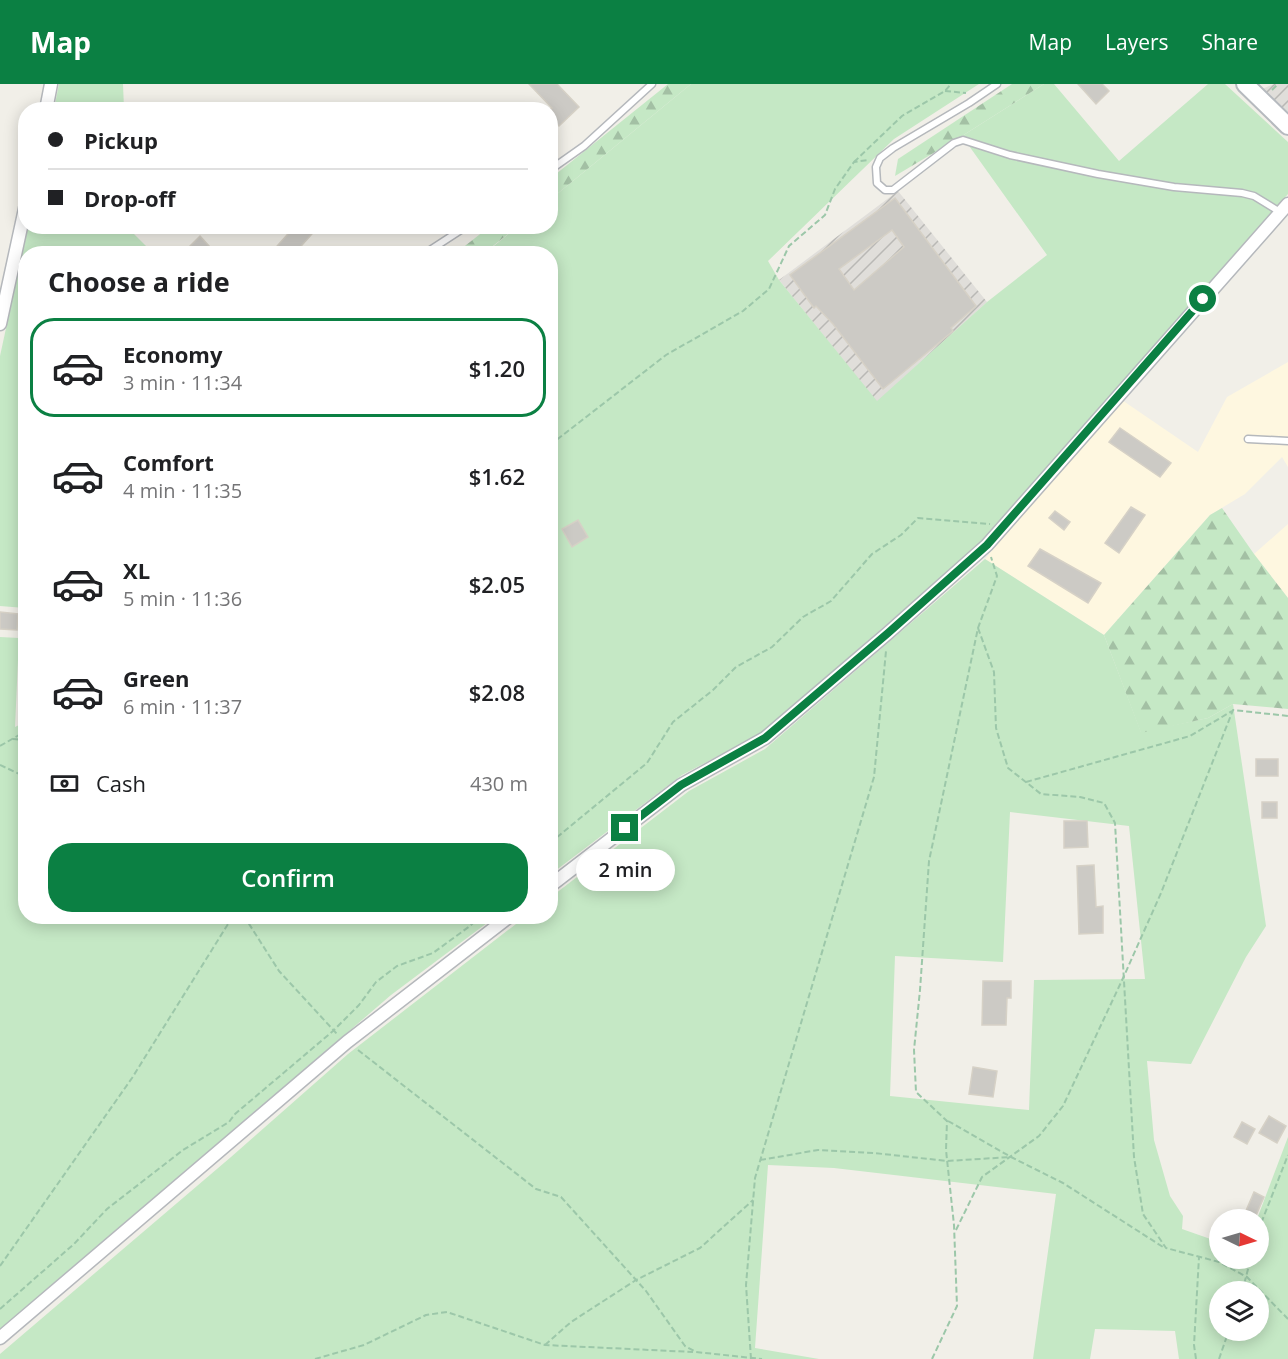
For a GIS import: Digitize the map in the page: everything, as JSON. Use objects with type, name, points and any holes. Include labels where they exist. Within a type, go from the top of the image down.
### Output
[{"type":"street","points":[[48,102],[51,84]]},
{"type":"street","points":[[1245,84],[1288,126]]},
{"type":"street","points":[[558,879],[681,785],[765,738],[987,545],[1284,208]]},
{"type":"street","points":[[0,324],[20,234]]},
{"type":"street","points":[[0,1338],[347,1042],[500,924]]},
{"type":"lane","points":[[558,164],[584,146],[652,84]]},
{"type":"lane","points":[[997,84],[880,158],[876,166],[877,183],[885,190],[893,190],[954,143],[963,140],[1010,155],[1098,174],[1174,187],[1242,193],[1284,208]]},
{"type":"lane","points":[[436,246],[455,234]]},
{"type":"lane","points":[[1248,439],[1288,441]]},
{"type":"path","points":[[558,439],[666,355],[743,311],[769,289],[789,246],[825,215],[835,189],[854,162],[902,116],[945,91],[951,84]]},
{"type":"path","points":[[945,91],[981,95]]},
{"type":"path","points":[[854,162],[880,158]]},
{"type":"path","points":[[558,836],[647,763],[673,722],[713,690],[735,667],[771,647],[803,617],[831,601],[872,554],[901,535],[918,518],[1004,525]]},
{"type":"path","points":[[987,545],[997,576],[978,628],[929,861],[914,1050],[916,1092],[947,1121],[1063,1183],[1166,1248],[1219,1262],[1247,1277],[1288,1319]]},
{"type":"path","points":[[978,628],[994,672],[996,728],[1008,768],[1041,794],[1080,797],[1104,803],[1115,823],[1134,1157],[1143,1214],[1166,1248]]},
{"type":"path","points":[[750,1358],[746,1285],[755,1178],[874,777],[888,633]]},
{"type":"path","points":[[1026,782],[1191,736],[1233,710],[1288,717]]},
{"type":"path","points":[[954,1232],[982,1177],[1039,1136],[1063,1106],[1161,893],[1233,710]]},
{"type":"path","points":[[0,746],[18,735]]},
{"type":"path","points":[[13,738],[18,739]]},
{"type":"path","points":[[0,765],[18,773]]},
{"type":"path","points":[[0,1266],[132,1078],[228,924]]},
{"type":"path","points":[[249,924],[279,971],[333,1031],[536,1189],[561,1197],[646,1291],[685,1346],[696,1352]]},
{"type":"path","points":[[0,1309],[74,1244],[107,1209],[183,1150],[229,1122],[235,1114],[333,1031],[376,982],[397,966],[433,953],[472,924]]},
{"type":"path","points":[[932,1359],[957,1306],[954,1232],[946,1150],[947,1121]]},
{"type":"path","points":[[760,1160],[818,1150],[947,1161],[1011,1156]]},
{"type":"path","points":[[1267,1209],[1288,1155]]},
{"type":"path","points":[[545,1345],[571,1322],[636,1280],[699,1248],[753,1200]]},
{"type":"path","points":[[1196,1359],[1194,1345],[1198,1257]]},
{"type":"path","points":[[1246,1281],[1249,1269]]},
{"type":"path","points":[[315,1359],[364,1345],[426,1316],[447,1312],[545,1345],[696,1352],[762,1359]]},
{"type":"path","points":[[1219,1359],[1225,1341]]},
{"type":"shaded area","points":[[1274,84],[1288,84],[1288,113],[1262,89]]},
{"type":"shaded area","points":[[898,191],[987,302],[877,402],[779,280]]},
{"type":"shaded area","points":[[1288,362],[1288,467],[1282,457],[1245,494],[1210,515],[1104,635],[985,559],[1119,398],[1198,452],[1227,397]]},
{"type":"shaded area","points":[[1288,524],[1288,598],[1254,554]]},
{"type":"green space","points":[[59,84],[123,84],[124,102],[55,102]]},
{"type":"green space","points":[[668,84],[691,84],[558,193],[558,172]]},
{"type":"green space","points":[[691,84],[979,84],[894,139],[768,261],[779,280],[877,401],[987,302],[1047,255],[962,136],[1044,84],[1054,84],[1119,161],[1208,84],[1225,84],[1288,142],[1288,194],[985,539],[760,734],[682,775],[558,869],[558,246],[494,246],[508,234],[558,234],[558,193]]},
{"type":"green space","points":[[1012,84],[1044,84],[895,176],[898,159]]},
{"type":"green space","points":[[26,234],[134,234],[146,246],[24,246]]},
{"type":"green space","points":[[480,234],[508,234],[493,246],[465,246]]},
{"type":"green space","points":[[18,273],[18,607],[0,606],[0,356]]},
{"type":"green space","points":[[1222,508],[1288,598],[1288,709],[1233,704],[1208,718],[1141,733],[1104,635],[1210,515]]},
{"type":"green space","points":[[985,559],[1104,635],[1141,732],[1208,718],[1233,704],[1266,926],[1246,957],[1191,1064],[1147,1061],[1154,1140],[1170,1196],[1183,1216],[1182,1229],[1209,1238],[1209,1269],[1269,1269],[1269,1209],[1261,1209],[1288,1137],[1288,1359],[1179,1359],[1175,1331],[1095,1329],[1090,1359],[1033,1359],[1056,1194],[834,1168],[768,1165],[755,1348],[819,1359],[0,1359],[0,1354],[348,1054],[516,924],[558,924],[558,892],[689,791],[765,749]],"holes":[[[1010,812],[1129,826],[1145,979],[1034,980],[1029,1110],[890,1096],[895,956],[1003,962]]]},
{"type":"green space","points":[[0,637],[18,638],[15,727],[18,726],[18,924],[486,924],[391,995],[0,1332]]},
{"type":"building","points":[[529,84],[557,84],[579,107],[559,126],[558,102],[546,102]]},
{"type":"building","points":[[1078,84],[1102,84],[1109,91],[1096,104]]},
{"type":"building","points":[[895,198],[976,306],[951,328],[953,331],[883,389],[833,324],[816,306],[814,308],[790,275]],"holes":[[[892,230],[904,247],[854,290],[839,269]]]},
{"type":"building","points":[[288,234],[312,234],[301,246],[277,246]]},
{"type":"building","points":[[200,236],[209,246],[190,246]]},
{"type":"building","points":[[1120,428],[1171,463],[1160,477],[1109,442]]},
{"type":"building","points":[[1131,507],[1145,515],[1119,553],[1105,543]]},
{"type":"building","points":[[1055,511],[1070,522],[1064,530],[1049,518]]},
{"type":"building","points":[[578,520],[588,537],[572,547],[562,529]]},
{"type":"building","points":[[1040,549],[1101,583],[1088,603],[1028,566]]},
{"type":"building","points":[[0,612],[18,614],[17,630],[0,629]]},
{"type":"building","points":[[1256,759],[1278,759],[1278,776],[1256,776]]},
{"type":"building","points":[[1262,802],[1277,802],[1277,818],[1262,818]]},
{"type":"building","points":[[1064,821],[1087,821],[1088,847],[1064,848]]},
{"type":"building","points":[[1094,865],[1096,907],[1103,906],[1103,933],[1079,934],[1077,866]]},
{"type":"building","points":[[983,981],[1011,981],[1011,998],[1007,998],[1006,1025],[982,1025]]},
{"type":"building","points":[[973,1067],[997,1071],[993,1097],[969,1094]]},
{"type":"building","points":[[1269,1116],[1286,1126],[1277,1143],[1259,1133]]},
{"type":"building","points":[[1242,1122],[1255,1129],[1247,1144],[1234,1137]]},
{"type":"building","points":[[1254,1192],[1264,1197],[1259,1209],[1247,1209]]},
{"type":"route","points":[[625,828],[681,785],[765,738],[987,545],[1203,299]]}]
